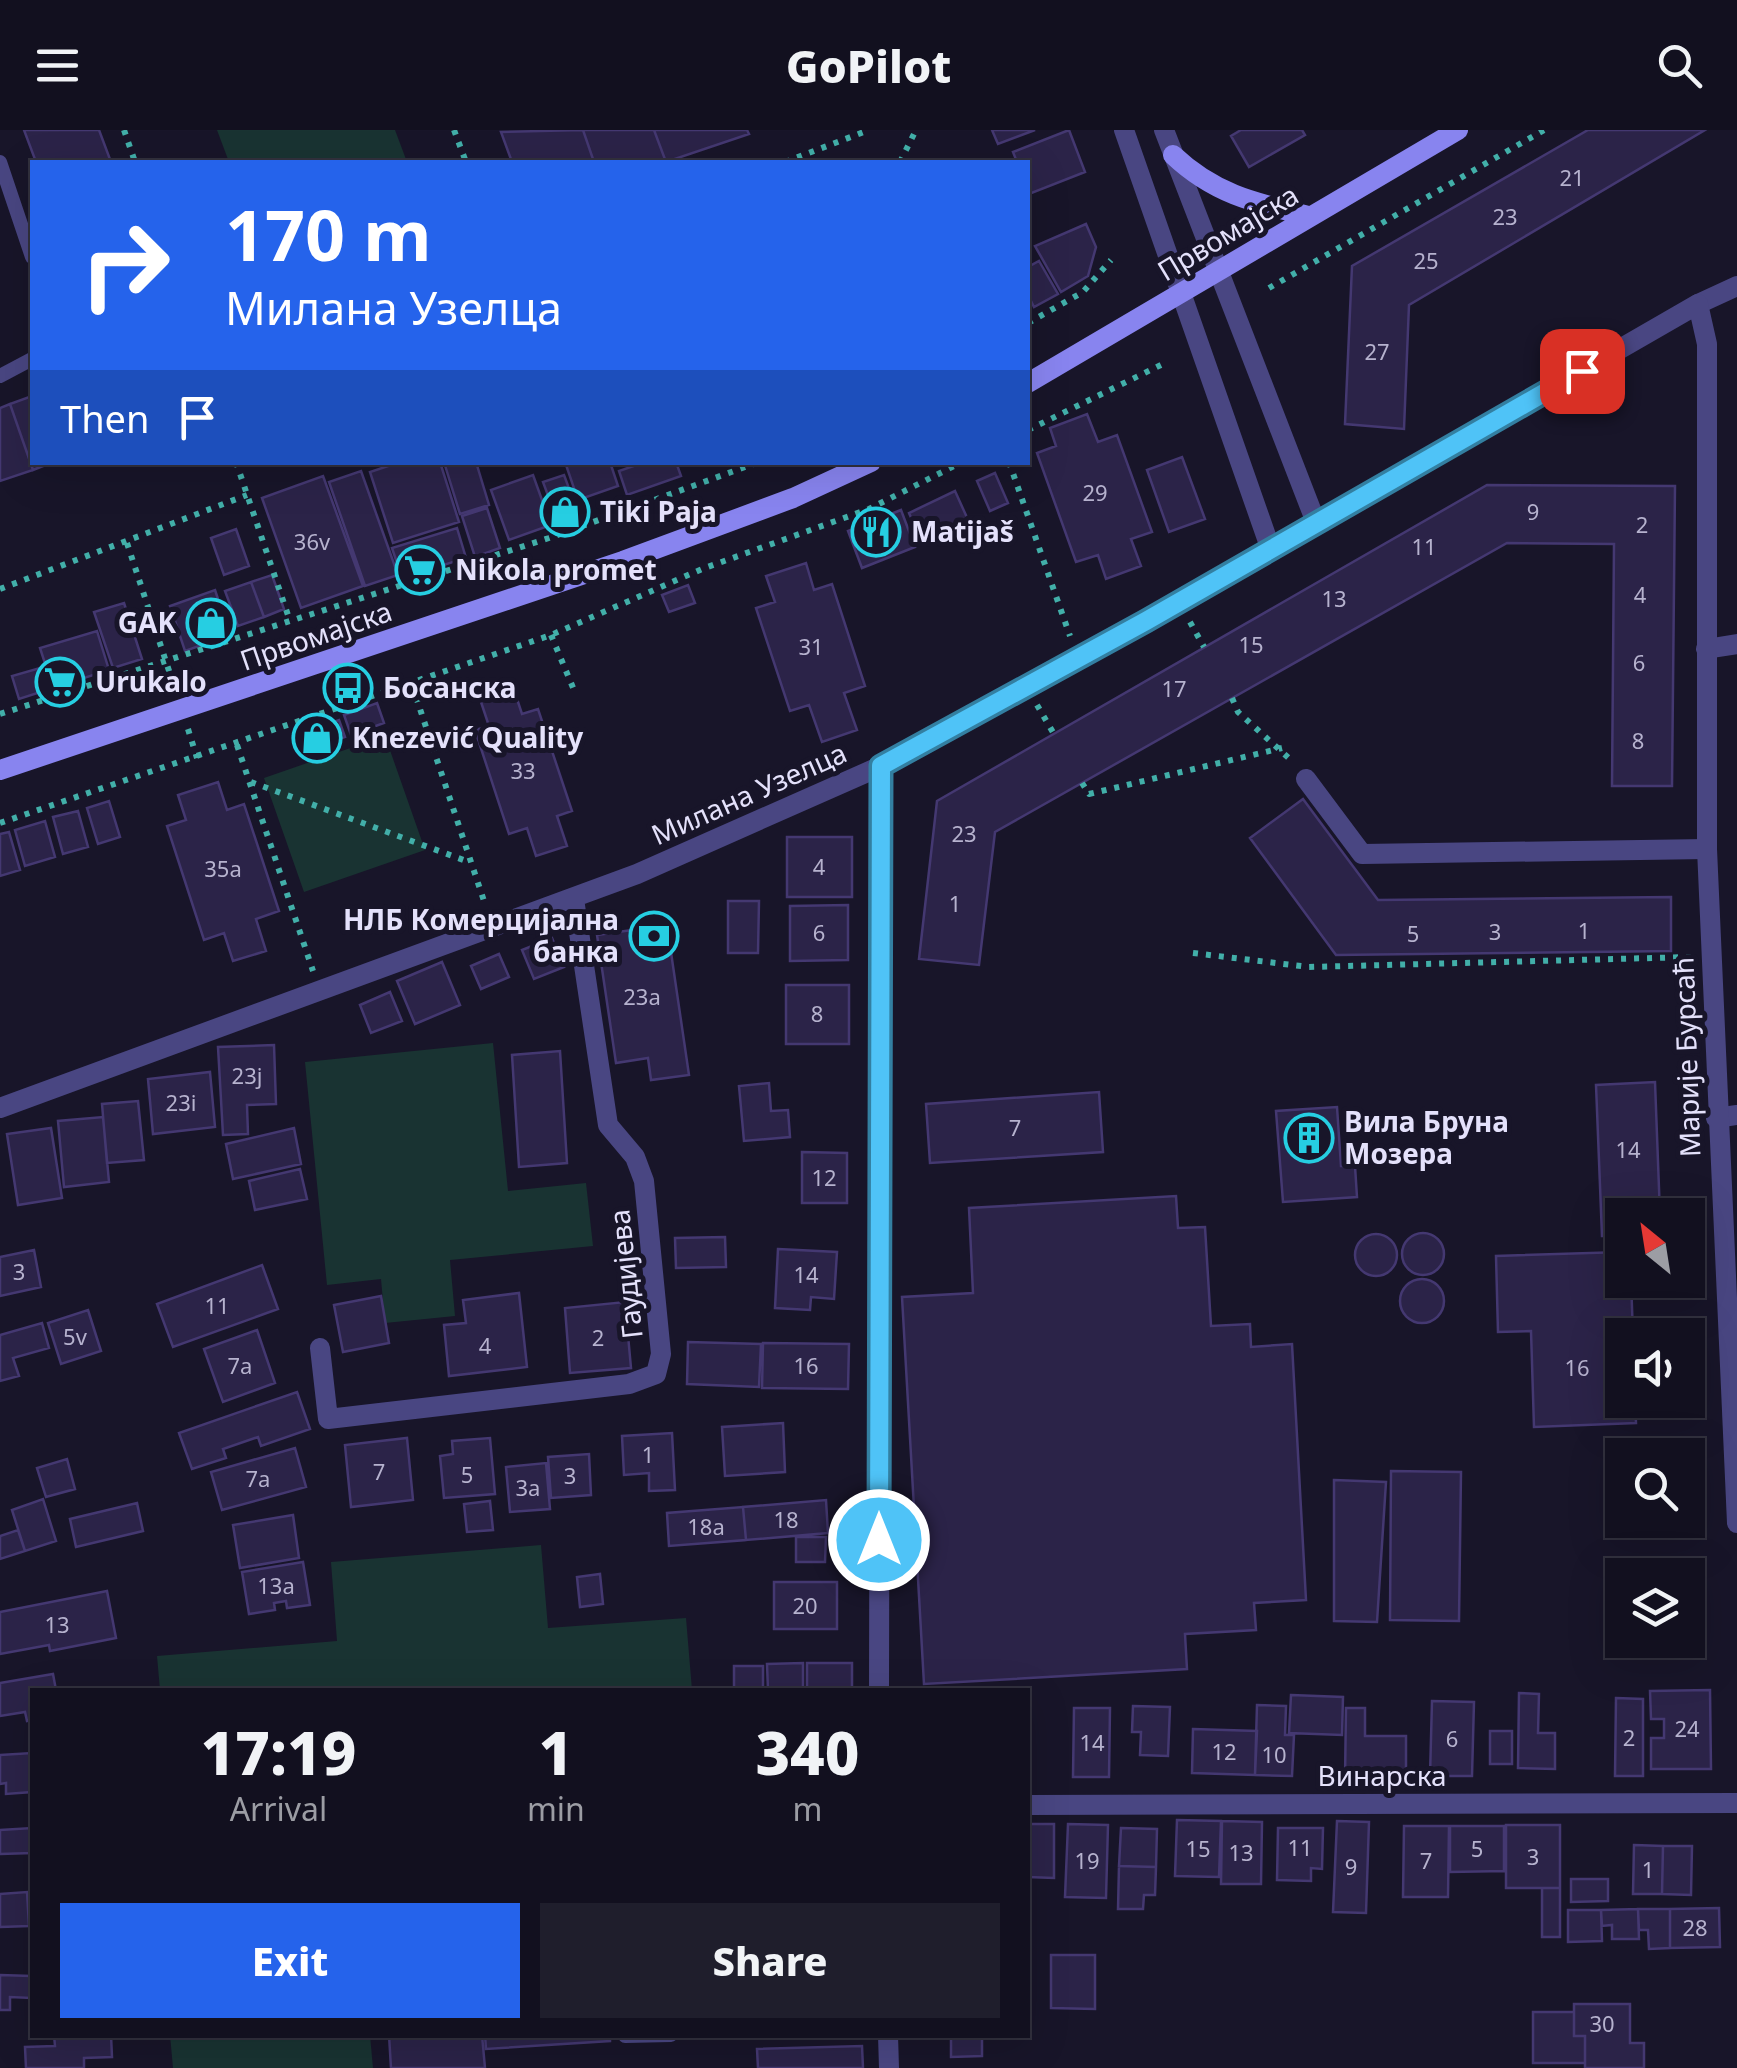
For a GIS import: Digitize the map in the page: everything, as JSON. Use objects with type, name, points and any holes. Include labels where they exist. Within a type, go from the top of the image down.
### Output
[{"type":"main road","name":"Првомајска","points":[[1030,382],[1458,130]]},
{"type":"main road","points":[[1174,155],[1210,187],[1234,198],[1309,216]]},
{"type":"main road","name":"Првомајска","points":[[0,770],[623,561],[793,498],[864,465]]},
{"type":"street","points":[[1124,130],[1271,550]]},
{"type":"street","points":[[1164,130],[1317,524]]},
{"type":"street","name":"Милана Узелца","points":[[0,1108],[574,899],[881,766],[1317,524],[1698,304],[1737,286]]},
{"type":"street","name":"Марије Бурсаћ","points":[[1698,304],[1707,344],[1707,849],[1711,956],[1726,1117],[1737,1523]]},
{"type":"street","points":[[1706,650],[1737,644]]},
{"type":"street","points":[[878,1688],[881,766]]},
{"type":"street","points":[[1306,779],[1362,854],[1707,849]]},
{"type":"street","name":"Гаудијева","points":[[320,1348],[328,1419],[629,1384],[656,1374],[662,1354],[644,1181],[635,1156],[608,1124],[574,899]]},
{"type":"street","name":"Винарска","points":[[1030,1805],[1737,1803]]},
{"type":"street","points":[[888,2038],[890,2068]]},
{"type":"lane","points":[[0,162],[30,252]]},
{"type":"lane","points":[[0,376],[30,361]]},
{"type":"path","points":[[124,130],[134,160]]},
{"type":"path","points":[[454,130],[465,160]]},
{"type":"path","points":[[790,160],[869,130]]},
{"type":"path","points":[[901,160],[916,130]]},
{"type":"path","points":[[1270,288],[1544,130]]},
{"type":"path","points":[[1030,322],[1083,292],[1111,260]]},
{"type":"path","points":[[1030,429],[1167,362]]},
{"type":"path","points":[[237,465],[290,621]]},
{"type":"path","points":[[0,714],[549,538],[751,465]]},
{"type":"path","points":[[0,823],[412,686],[551,634],[702,569],[869,508],[956,465]]},
{"type":"path","points":[[1010,465],[1078,659]]},
{"type":"path","points":[[0,589],[247,495]]},
{"type":"path","points":[[128,542],[197,758]]},
{"type":"path","points":[[551,634],[574,690]]},
{"type":"path","points":[[412,686],[494,930]]},
{"type":"path","points":[[1232,698],[1238,712],[1282,748],[1306,779]]},
{"type":"path","points":[[238,745],[321,993]]},
{"type":"path","points":[[1082,782],[1089,794],[1282,748]]},
{"type":"path","points":[[250,782],[469,862]]},
{"type":"path","points":[[1194,952],[1309,967],[1711,956]]},
{"type":"green space","points":[[217,130],[395,130],[406,160],[228,160]]},
{"type":"green space","points":[[385,736],[425,850],[304,892],[264,778]]},
{"type":"green space","points":[[493,1043],[508,1191],[586,1183],[593,1246],[450,1260],[455,1316],[385,1323],[381,1279],[327,1285],[305,1062]]},
{"type":"green space","points":[[541,1545],[548,1628],[686,1618],[692,1688],[160,1688],[157,1656],[337,1641],[331,1562]]},
{"type":"green space","points":[[170,2038],[370,2038],[373,2068],[173,2068]]},
{"type":"building","points":[[24,130],[99,130],[110,160],[35,160]]},
{"type":"building","points":[[583,130],[593,160],[511,160],[501,132]]},
{"type":"building","points":[[583,130],[654,130],[665,160],[593,160]]},
{"type":"building","points":[[654,130],[747,130],[749,134],[672,160],[665,160]]},
{"type":"building","points":[[992,130],[1035,130],[998,144]]},
{"type":"building","points":[[1069,130],[1085,172],[1030,194],[1030,160],[1016,160],[1013,152]]},
{"type":"building","points":[[1241,130],[1302,130],[1305,135],[1249,167],[1231,136]]},
{"type":"building","points":[[1588,130],[1705,130],[1409,305],[1404,429],[1345,424],[1352,266]]},
{"type":"building","points":[[1086,224],[1096,247],[1088,276],[1061,292],[1035,246]]},
{"type":"building","points":[[1039,261],[1058,294],[1034,307],[1030,299],[1030,266]]},
{"type":"building","points":[[30,397],[30,461],[10,404]]},
{"type":"building","points":[[10,404],[33,470],[0,481],[0,408]]},
{"type":"building","points":[[1087,414],[1098,442],[1117,435],[1152,532],[1131,539],[1141,566],[1106,579],[1098,555],[1076,562],[1037,453],[1056,446],[1050,428]]},
{"type":"building","points":[[1182,457],[1205,519],[1169,532],[1147,470]]},
{"type":"building","points":[[391,465],[441,465],[459,522],[393,543],[370,472]]},
{"type":"building","points":[[445,465],[477,465],[489,505],[460,514]]},
{"type":"building","points":[[566,465],[611,465],[618,486],[578,500]]},
{"type":"building","points":[[636,465],[677,465],[681,476],[627,495],[619,471]]},
{"type":"building","points":[[361,471],[398,575],[365,586],[329,482]]},
{"type":"building","points":[[995,473],[1008,503],[990,511],[977,481]]},
{"type":"building","points":[[533,475],[551,525],[509,540],[491,490]]},
{"type":"building","points":[[564,475],[577,510],[556,517],[543,482]]},
{"type":"building","points":[[323,476],[363,586],[301,608],[262,498]]},
{"type":"building","points":[[1487,485],[1675,486],[1672,786],[1612,786],[1614,544],[1507,543],[995,832],[979,965],[919,959],[937,801]]},
{"type":"building","points":[[955,491],[969,522],[923,544],[909,513]]},
{"type":"building","points":[[487,508],[500,548],[475,557],[462,516]]},
{"type":"building","points":[[901,510],[915,547],[862,568],[848,531]]},
{"type":"building","points":[[457,528],[466,558],[402,578],[392,548]]},
{"type":"building","points":[[236,529],[249,566],[224,575],[211,538]]},
{"type":"building","points":[[806,563],[814,590],[832,584],[865,686],[844,693],[857,730],[822,742],[809,705],[790,711],[756,608],[775,602],[766,576]]},
{"type":"building","points":[[272,575],[284,609],[264,617],[251,582]]},
{"type":"building","points":[[251,582],[264,617],[238,626],[225,591]]},
{"type":"building","points":[[688,585],[695,603],[669,612],[662,595]]},
{"type":"building","points":[[215,590],[227,626],[202,634],[205,644],[185,651],[170,606]]},
{"type":"building","points":[[124,603],[142,659],[113,668],[94,612]]},
{"type":"building","points":[[97,631],[109,670],[53,688],[40,648]]},
{"type":"building","points":[[40,668],[47,690],[19,699],[12,676]]},
{"type":"building","points":[[513,687],[522,714],[538,709],[572,811],[557,816],[567,846],[536,856],[527,828],[509,834],[475,730],[489,726],[480,699]]},
{"type":"building","points":[[377,703],[384,723],[351,735],[344,715]]},
{"type":"building","points":[[339,720],[345,737],[298,753],[293,736]]},
{"type":"building","points":[[218,782],[227,810],[244,804],[279,911],[256,919],[266,951],[233,961],[224,933],[204,940],[167,826],[186,820],[178,795]]},
{"type":"building","points":[[1303,799],[1378,900],[1671,897],[1671,951],[1336,955],[1250,838]]},
{"type":"building","points":[[109,801],[120,837],[98,844],[87,808]]},
{"type":"building","points":[[78,811],[88,847],[63,854],[53,817]]},
{"type":"building","points":[[45,821],[55,857],[25,866],[15,830]]},
{"type":"building","points":[[9,832],[20,870],[0,876],[0,834]]},
{"type":"building","points":[[787,837],[852,837],[852,897],[787,897]]},
{"type":"building","points":[[728,901],[759,901],[758,953],[728,953]]},
{"type":"building","points":[[848,905],[848,960],[790,961],[790,906]]},
{"type":"building","points":[[667,925],[689,1075],[651,1080],[648,1058],[616,1063],[597,935]]},
{"type":"building","points":[[552,938],[564,967],[534,979],[522,950]]},
{"type":"building","points":[[499,954],[509,977],[481,989],[471,966]]},
{"type":"building","points":[[442,962],[460,1005],[415,1024],[397,981]]},
{"type":"building","points":[[786,985],[849,985],[849,1044],[786,1044]]},
{"type":"building","points":[[390,992],[402,1021],[371,1033],[360,1005]]},
{"type":"building","points":[[274,1045],[276,1104],[247,1105],[248,1134],[223,1135],[218,1047]]},
{"type":"building","points":[[560,1051],[567,1163],[519,1167],[512,1055]]},
{"type":"building","points":[[210,1072],[215,1127],[153,1134],[148,1079]]},
{"type":"building","points":[[1655,1082],[1659,1198],[1605,1198],[1605,1236],[1602,1236],[1596,1085]]},
{"type":"building","points":[[769,1083],[771,1111],[788,1110],[790,1137],[744,1141],[739,1086]]},
{"type":"building","points":[[1099,1092],[1103,1152],[930,1163],[926,1104]]},
{"type":"building","points":[[138,1101],[144,1160],[107,1163],[102,1104]]},
{"type":"building","name":"Вила Бруна Мозера","points":[[1337,1107],[1341,1166],[1355,1166],[1357,1197],[1283,1202],[1276,1111]]},
{"type":"building","points":[[103,1117],[109,1182],[64,1187],[58,1121]]},
{"type":"building","points":[[51,1128],[62,1198],[18,1205],[7,1134]]},
{"type":"building","points":[[294,1128],[301,1164],[233,1179],[226,1144]]},
{"type":"building","points":[[802,1152],[847,1153],[847,1203],[802,1203]]},
{"type":"building","points":[[300,1169],[307,1199],[255,1210],[249,1181]]},
{"type":"building","points":[[1176,1196],[1178,1228],[1205,1227],[1211,1326],[1250,1324],[1251,1347],[1292,1344],[1306,1600],[1254,1603],[1256,1630],[1185,1634],[1187,1669],[924,1684],[902,1297],[973,1293],[969,1208]]},
{"type":"building","points":[[1423,1233],[1438,1239],[1444,1254],[1438,1269],[1423,1275],[1408,1269],[1402,1254],[1408,1239]]},
{"type":"building","points":[[1376,1234],[1391,1240],[1397,1255],[1391,1270],[1376,1276],[1361,1270],[1355,1255],[1361,1240]]},
{"type":"building","points":[[725,1237],[726,1267],[676,1268],[675,1238]]},
{"type":"building","points":[[778,1249],[837,1252],[834,1299],[811,1297],[810,1310],[775,1308]]},
{"type":"building","points":[[34,1250],[41,1287],[0,1296],[0,1257]]},
{"type":"building","points":[[1605,1253],[1605,1298],[1632,1298],[1632,1318],[1605,1318],[1605,1418],[1636,1418],[1636,1423],[1534,1427],[1531,1331],[1498,1332],[1496,1256]]},
{"type":"building","points":[[262,1265],[278,1309],[173,1347],[157,1304]]},
{"type":"building","points":[[1422,1279],[1438,1285],[1444,1301],[1438,1317],[1422,1323],[1406,1317],[1400,1301],[1406,1285]]},
{"type":"building","points":[[519,1293],[527,1367],[449,1376],[444,1325],[466,1323],[463,1300]]},
{"type":"building","points":[[381,1296],[389,1343],[343,1352],[334,1305]]},
{"type":"building","points":[[625,1302],[631,1368],[570,1373],[565,1308]]},
{"type":"building","points":[[88,1310],[101,1351],[61,1364],[48,1323]]},
{"type":"building","points":[[42,1323],[49,1348],[13,1358],[19,1376],[0,1381],[0,1335]]},
{"type":"building","points":[[257,1330],[275,1383],[223,1402],[204,1349]]},
{"type":"building","points":[[688,1342],[761,1344],[759,1387],[687,1384]]},
{"type":"building","points":[[763,1343],[849,1344],[848,1389],[762,1388]]},
{"type":"building","points":[[297,1392],[310,1429],[261,1446],[258,1437],[223,1449],[226,1458],[192,1469],[179,1433]]},
{"type":"building","points":[[783,1423],[785,1472],[725,1476],[722,1427]]},
{"type":"building","points":[[672,1433],[675,1490],[649,1491],[649,1473],[624,1475],[622,1436]]},
{"type":"building","points":[[407,1438],[413,1500],[351,1507],[345,1445]]},
{"type":"building","points":[[490,1438],[495,1494],[444,1498],[440,1456],[453,1454],[452,1441]]},
{"type":"building","points":[[295,1448],[306,1487],[222,1510],[211,1472]]},
{"type":"building","points":[[589,1454],[591,1495],[551,1498],[548,1457]]},
{"type":"building","points":[[67,1459],[75,1489],[46,1497],[37,1468]]},
{"type":"building","points":[[546,1463],[550,1509],[510,1512],[506,1467]]},
{"type":"building","points":[[1391,1471],[1461,1472],[1459,1621],[1390,1620]]},
{"type":"building","points":[[1334,1480],[1386,1482],[1377,1622],[1334,1621]]},
{"type":"building","points":[[43,1499],[56,1541],[25,1551],[12,1510]]},
{"type":"building","points":[[826,1500],[828,1533],[746,1540],[743,1507]]},
{"type":"building","points":[[490,1501],[493,1530],[467,1532],[464,1504]]},
{"type":"building","points":[[137,1503],[143,1531],[76,1547],[70,1519]]},
{"type":"building","points":[[743,1507],[746,1540],[669,1546],[667,1513]]},
{"type":"building","points":[[293,1515],[299,1558],[240,1568],[233,1525]]},
{"type":"building","points":[[18,1530],[25,1551],[0,1559],[0,1536]]},
{"type":"building","points":[[796,1537],[826,1537],[825,1562],[796,1562]]},
{"type":"building","points":[[303,1562],[310,1605],[287,1608],[286,1601],[274,1603],[275,1610],[249,1614],[242,1572]]},
{"type":"building","points":[[600,1574],[603,1604],[580,1607],[577,1577]]},
{"type":"building","points":[[774,1582],[837,1582],[837,1629],[774,1629]]},
{"type":"building","points":[[107,1591],[116,1638],[50,1651],[49,1645],[0,1654],[0,1612]]},
{"type":"building","points":[[803,1663],[803,1688],[768,1688],[767,1664]]},
{"type":"building","points":[[807,1663],[852,1663],[852,1688],[807,1688]]},
{"type":"building","points":[[734,1666],[763,1666],[763,1688],[734,1688]]},
{"type":"building","points":[[53,1674],[56,1688],[30,1688],[27,1721],[25,1712],[0,1716],[0,1683]]},
{"type":"building","points":[[1710,1690],[1711,1769],[1651,1769],[1651,1738],[1664,1738],[1664,1719],[1651,1719],[1650,1691]]},
{"type":"building","points":[[1519,1693],[1539,1694],[1538,1733],[1555,1733],[1555,1769],[1518,1768]]},
{"type":"building","points":[[1291,1695],[1343,1697],[1342,1735],[1289,1733]]},
{"type":"building","points":[[1616,1698],[1643,1699],[1643,1776],[1615,1776]]},
{"type":"building","points":[[1432,1701],[1474,1702],[1472,1776],[1430,1776]]},
{"type":"building","points":[[1257,1705],[1286,1706],[1285,1735],[1294,1735],[1292,1776],[1255,1775]]},
{"type":"building","points":[[1133,1706],[1170,1707],[1168,1756],[1140,1755],[1141,1732],[1132,1732]]},
{"type":"building","points":[[1074,1708],[1110,1708],[1109,1777],[1073,1777]]},
{"type":"building","points":[[1346,1708],[1365,1708],[1365,1736],[1406,1736],[1406,1779],[1345,1779]]},
{"type":"building","points":[[1193,1729],[1257,1731],[1255,1775],[1192,1773]]},
{"type":"building","points":[[1490,1731],[1512,1731],[1512,1764],[1490,1764]]},
{"type":"building","points":[[30,1753],[30,1792],[6,1794],[6,1783],[0,1784],[0,1755]]},
{"type":"building","points":[[1177,1820],[1221,1821],[1219,1877],[1175,1876]]},
{"type":"building","points":[[1222,1821],[1262,1822],[1261,1884],[1221,1884]]},
{"type":"building","points":[[1337,1821],[1369,1822],[1366,1913],[1333,1912]]},
{"type":"building","points":[[1030,1824],[1054,1824],[1054,1878],[1030,1877]]},
{"type":"building","points":[[1068,1824],[1108,1825],[1106,1898],[1065,1897]]},
{"type":"building","points":[[1506,1825],[1560,1825],[1560,1888],[1506,1888]]},
{"type":"building","points":[[1404,1826],[1449,1826],[1448,1897],[1403,1897]]},
{"type":"building","points":[[1450,1826],[1504,1826],[1504,1871],[1450,1872]]},
{"type":"building","points":[[30,1828],[30,1853],[0,1854],[0,1830]]},
{"type":"building","points":[[1121,1828],[1157,1829],[1156,1867],[1119,1866]]},
{"type":"building","points":[[1278,1828],[1323,1828],[1322,1869],[1311,1868],[1311,1881],[1277,1880]]},
{"type":"building","points":[[1634,1845],[1663,1846],[1662,1894],[1633,1894]]},
{"type":"building","points":[[1663,1846],[1692,1846],[1691,1895],[1662,1894]]},
{"type":"building","points":[[1119,1866],[1156,1867],[1155,1895],[1144,1895],[1143,1909],[1118,1909]]},
{"type":"building","points":[[1571,1879],[1608,1879],[1608,1901],[1571,1902]]},
{"type":"building","points":[[1542,1888],[1560,1888],[1560,1937],[1542,1937]]},
{"type":"building","points":[[27,1892],[29,1926],[0,1927],[0,1894]]},
{"type":"building","points":[[1719,1908],[1720,1947],[1670,1948],[1670,1909]]},
{"type":"building","points":[[1638,1909],[1639,1939],[1612,1939],[1612,1925],[1602,1926],[1601,1910]]},
{"type":"building","points":[[1638,1909],[1670,1909],[1670,1948],[1649,1949],[1648,1930],[1639,1930]]},
{"type":"building","points":[[1568,1910],[1601,1910],[1602,1941],[1568,1942]]},
{"type":"building","points":[[1051,1955],[1095,1955],[1095,2009],[1051,2008]]},
{"type":"building","points":[[0,1975],[30,1976],[30,1998],[10,1997],[10,2010],[0,2010]]},
{"type":"building","points":[[1574,2004],[1630,2004],[1630,2043],[1644,2043],[1644,2068],[1585,2068],[1585,2036],[1574,2036]]},
{"type":"building","points":[[1533,2012],[1574,2012],[1574,2036],[1585,2036],[1585,2063],[1533,2063]]},
{"type":"building","points":[[54,2038],[111,2038],[112,2057],[84,2058],[84,2068],[26,2068],[25,2047],[55,2046]]},
{"type":"building","points":[[389,2038],[482,2038],[485,2068],[391,2068]]},
{"type":"building","points":[[485,2038],[610,2038],[610,2041],[486,2049]]},
{"type":"building","points":[[951,2038],[982,2038],[982,2056],[951,2057]]},
{"type":"building","points":[[862,2046],[863,2068],[758,2068],[757,2049]]},
{"type":"place","name":"Tiki Paja","points":[[565,512]]},
{"type":"place","name":"Matijaš","points":[[876,532]]},
{"type":"place","name":"Nikola promet","points":[[420,570]]},
{"type":"place","name":"GAK","points":[[211,623]]},
{"type":"place","name":"Urukalo","points":[[60,682]]},
{"type":"place","name":"Босанска","points":[[348,688]]},
{"type":"place","name":"Knezević Quality","points":[[317,738]]},
{"type":"place","name":"НЛБ Комерцијална банка","points":[[654,936]]},
{"type":"place","name":"Вила Бруна Мозера","points":[[1309,1138]]},
{"type":"route","points":[[879,1540],[881,766],[1146,621],[1582,371]]}]
